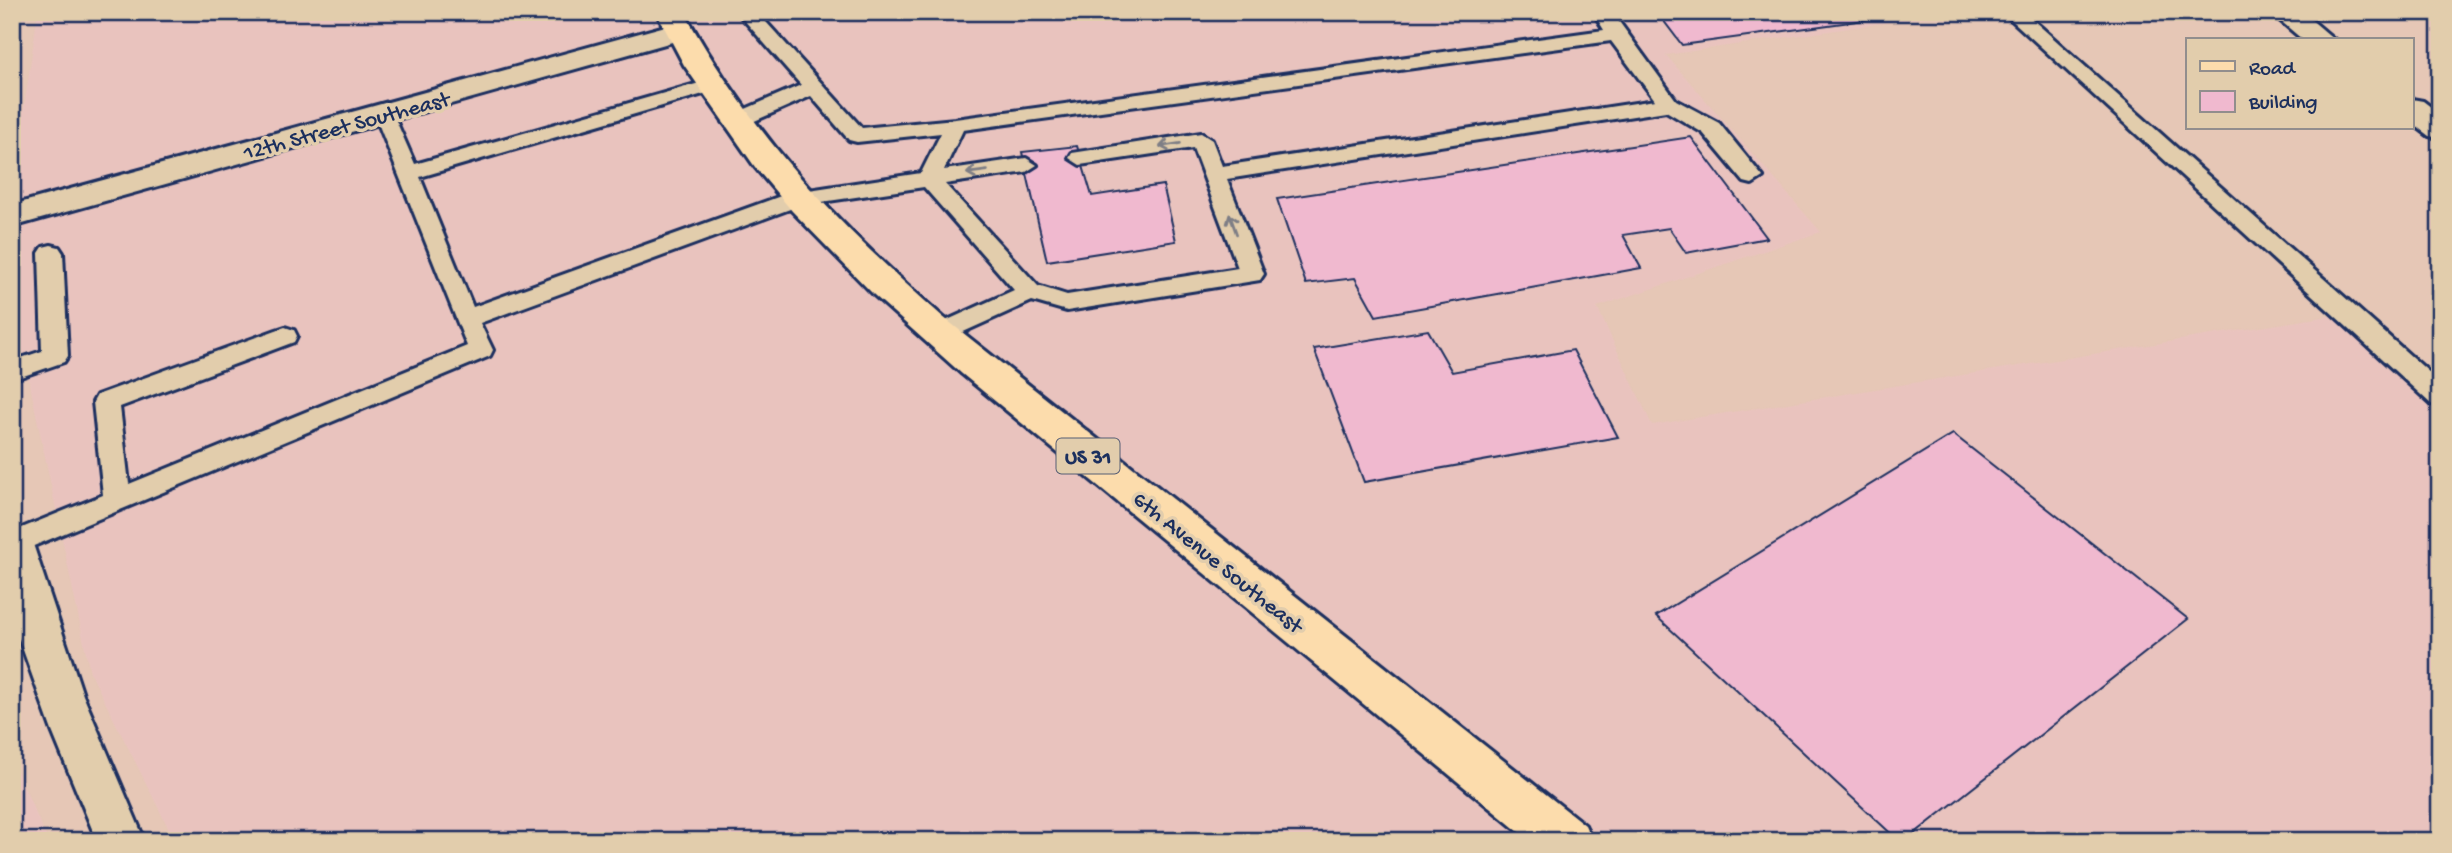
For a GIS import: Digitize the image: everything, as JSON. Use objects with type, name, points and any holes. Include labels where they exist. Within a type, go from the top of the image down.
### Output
[{"type":"main road","name":"6th Avenue Southeast","points":[[675,22],[710,86],[734,122],[797,198],[858,261],[939,334],[1568,841]]},
{"type":"street","points":[[2284,12],[2318,38]]},
{"type":"street","name":"12th Street Southeast","points":[[12,216],[384,113],[675,22]]},
{"type":"street","points":[[2414,110],[2440,129]]},
{"type":"street","points":[[12,544],[33,625],[64,709],[121,841]]},
{"type":"lane","points":[[746,12],[857,135],[955,125],[1616,34]]},
{"type":"lane","points":[[1602,12],[1670,104],[1711,128],[1752,177]]},
{"type":"lane","points":[[2012,12],[2440,397]]},
{"type":"lane","points":[[408,173],[710,86]]},
{"type":"lane","points":[[734,122],[814,87]]},
{"type":"lane","points":[[1215,174],[1670,104]]},
{"type":"lane","points":[[12,544],[481,350],[466,319],[384,113]]},
{"type":"lane","points":[[929,179],[955,125]]},
{"type":"lane","points":[[929,179],[1030,292],[1068,303],[1252,274],[1201,140],[1080,158]]},
{"type":"lane","points":[[466,319],[797,198],[1026,165]]},
{"type":"lane","points":[[12,371],[55,356],[51,253]]},
{"type":"lane","points":[[939,334],[1030,292]]},
{"type":"lane","points":[[117,501],[106,402],[285,336]]},
{"type":"shaded area","points":[[38,12],[1958,12],[1666,55],[1821,232],[1597,307],[1652,425],[2348,313],[2440,397],[2440,841],[175,841],[90,672],[12,299],[12,191]]},
{"type":"shaded area","points":[[12,760],[48,841],[12,841]]},
{"type":"building","points":[[1657,12],[1898,12],[1901,15],[1682,45]]},
{"type":"building","points":[[1691,137],[1767,238],[1686,253],[1669,228],[1623,235],[1641,268],[1376,316],[1355,278],[1306,284],[1277,199]]},
{"type":"building","points":[[1077,146],[1092,196],[1163,185],[1176,241],[1047,261],[1022,152]]},
{"type":"building","points":[[1428,330],[1452,372],[1573,350],[1618,437],[1364,482],[1314,349]]},
{"type":"building","points":[[1953,434],[2188,619],[1905,841],[1899,841],[1656,616]]}]
